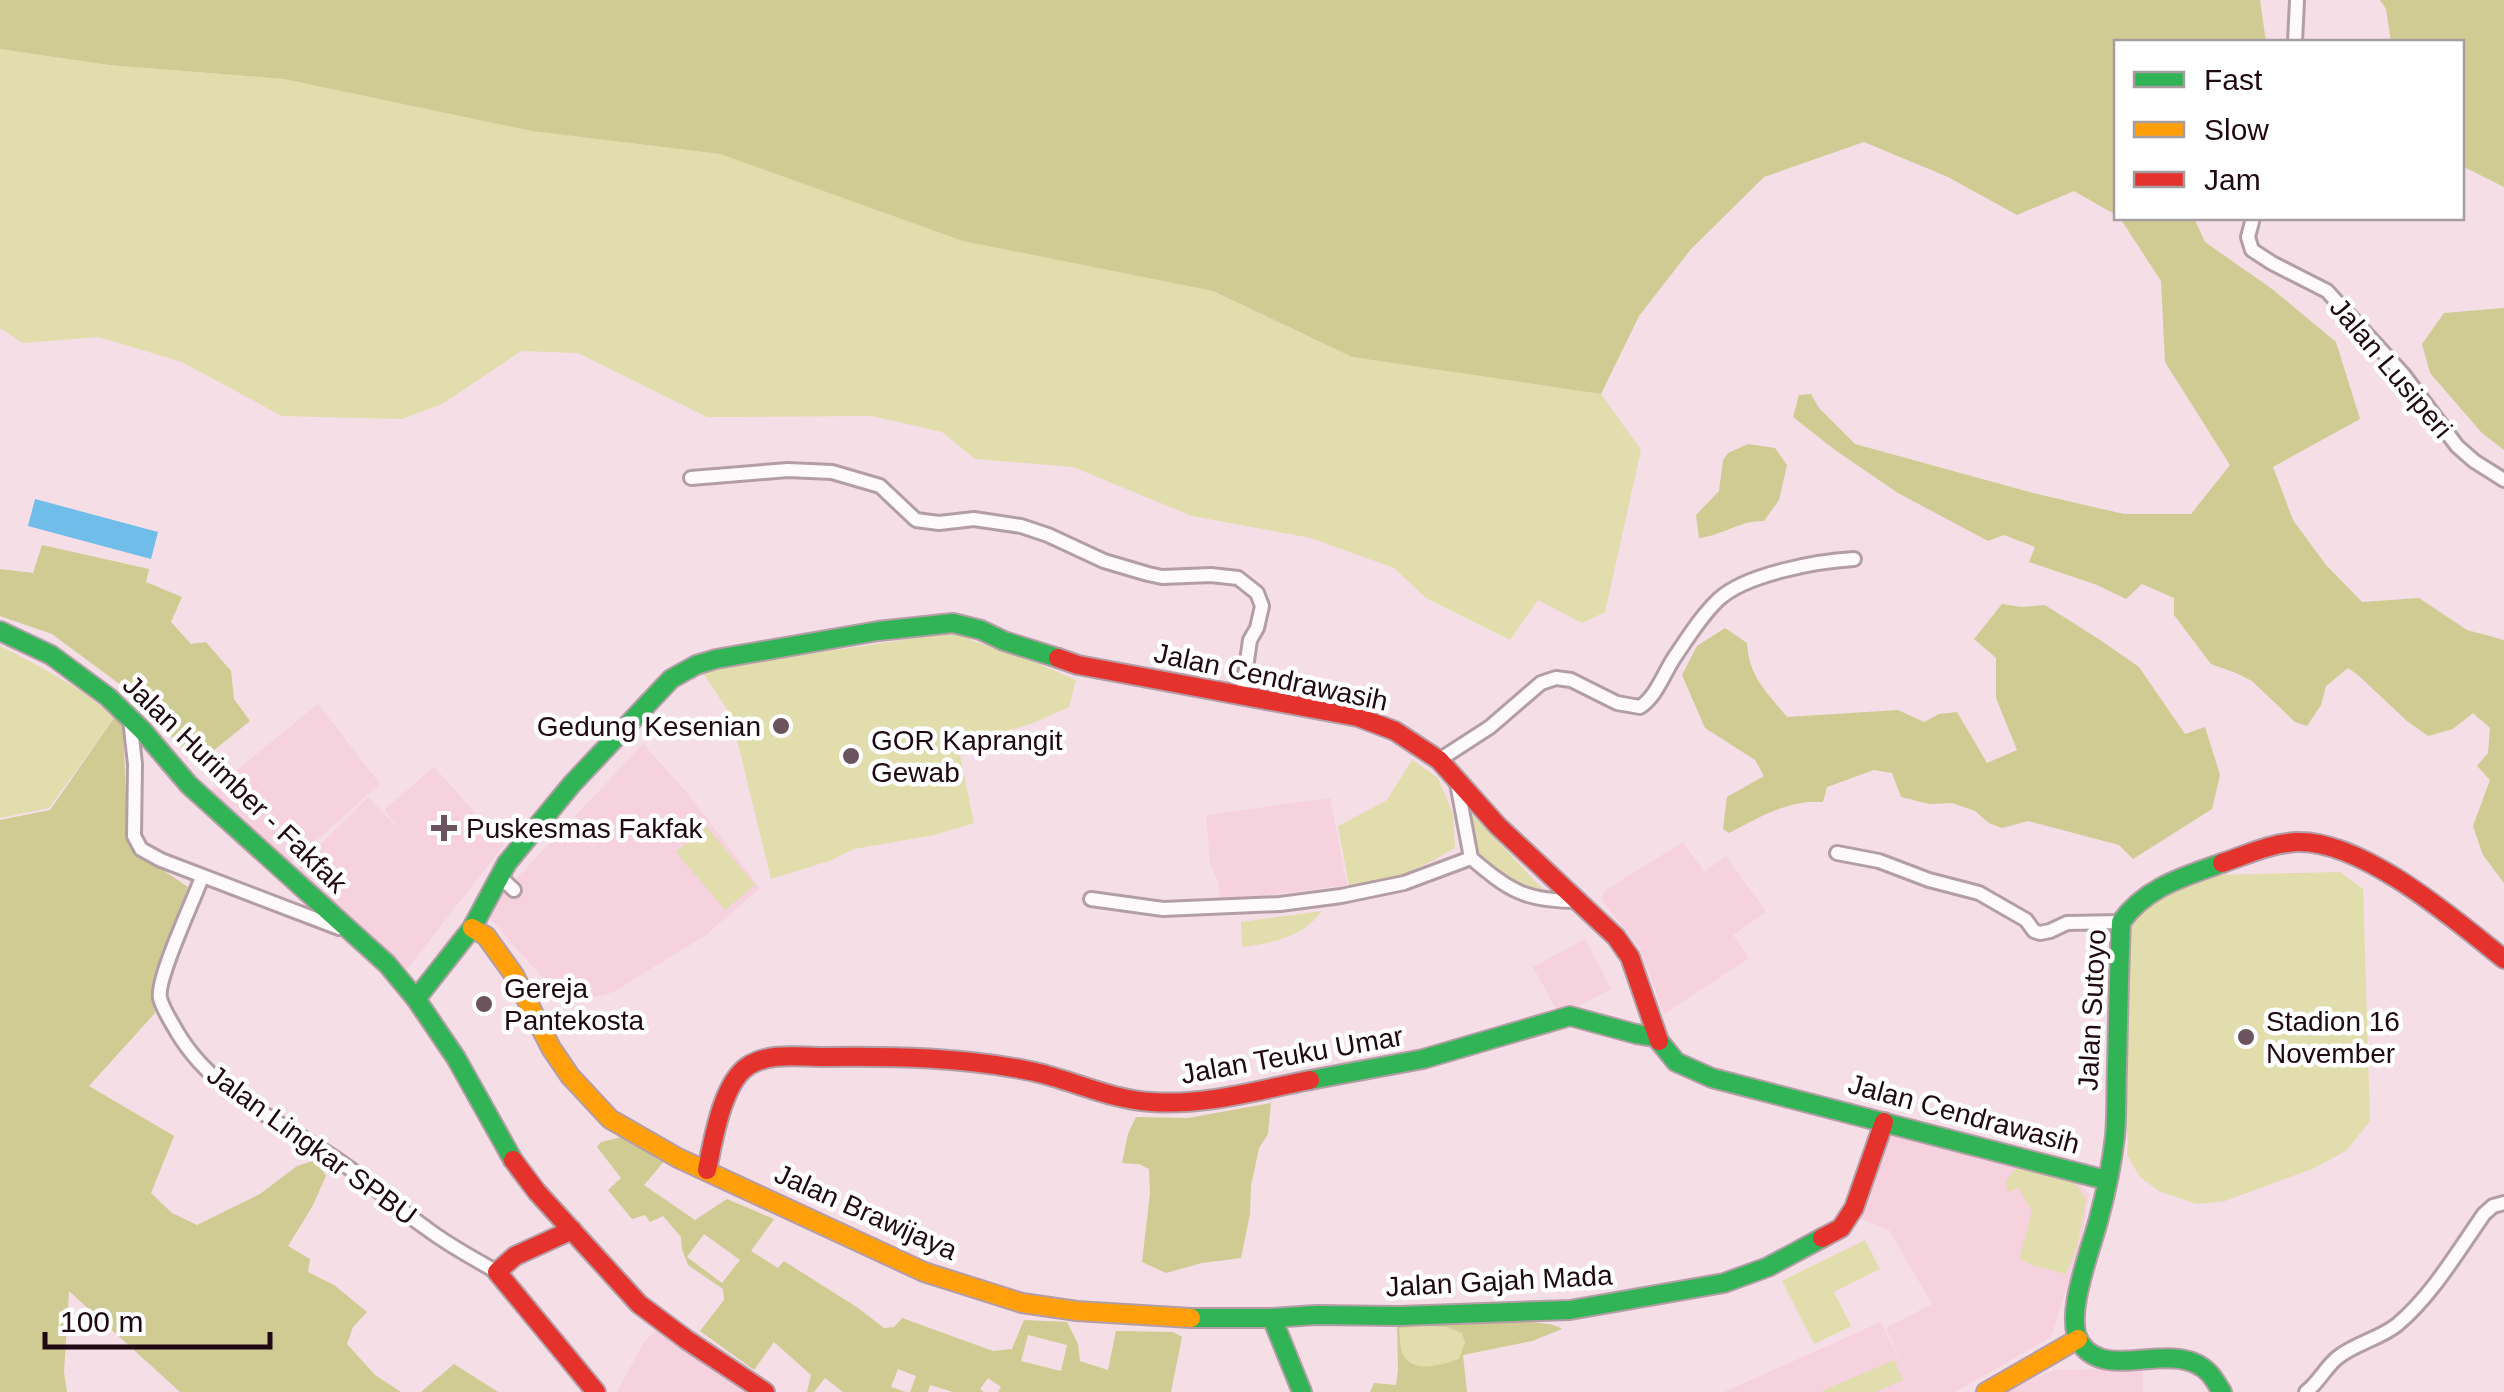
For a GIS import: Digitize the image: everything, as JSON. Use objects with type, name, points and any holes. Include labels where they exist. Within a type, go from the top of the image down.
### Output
[{"type":"main road","name":"Jalan Cendrawasih","points":[[416,999],[472,928],[516,851],[572,784],[671,679],[716,659],[878,631],[953,623],[1078,665],[1358,717],[1395,731],[1440,760],[1498,826],[1616,937],[1630,957],[1656,1037],[1676,1062],[1712,1078],[2106,1180]]},
{"type":"main road","name":"Jalan Hurimber - Fakfak","points":[[0,631],[50,654],[130,716],[189,785],[387,964],[456,1058],[509,1155],[537,1192],[649,1314],[764,1392]]},
{"type":"main road","name":"Jalan Sutoyo","points":[[2078,1339],[2076,1306],[2099,1220],[2115,1135],[2121,922],[2130,906],[2178,878],[2235,858],[2301,842],[2351,854],[2402,882],[2504,959]]},
{"type":"main road","name":"Jalan Brawijaya","points":[[472,928],[486,936],[501,954],[552,1048],[588,1098],[610,1119],[678,1158],[924,1272],[1022,1303],[1184,1318],[1272,1318]]},
{"type":"main road","name":"Jalan Teuku Umar","points":[[707,1170],[720,1116],[738,1077],[753,1063],[776,1058],[887,1056],[968,1062],[1046,1074],[1126,1098],[1174,1104],[1423,1060],[1570,1016],[1656,1037]]},
{"type":"main road","name":"Jalan Gajah Mada","points":[[1272,1318],[1570,1310],[1742,1278],[1840,1228],[1854,1208],[1884,1122]]},
{"type":"main road","points":[[572,1230],[514,1256],[497,1272],[596,1392]]},
{"type":"main road","points":[[1272,1318],[1302,1392]]},
{"type":"main road","points":[[1986,1392],[2078,1339],[2091,1355],[2118,1360],[2177,1358],[2195,1362],[2212,1374],[2222,1392]]},
{"type":"street","points":[[2295,40],[2297,0]]},
{"type":"street","name":"Jalan Lusiperi","points":[[2252,220],[2248,237],[2252,250],[2327,292],[2403,374],[2456,446],[2504,480]]},
{"type":"street","points":[[690,478],[788,470],[832,472],[880,486],[916,520],[939,523],[974,519],[1021,526],[1104,561],[1148,574],[1238,578],[1257,593],[1262,606],[1250,640],[1242,696]]},
{"type":"street","points":[[1440,760],[1548,680],[1571,680],[1617,704],[1640,707],[1651,699],[1664,672],[1722,596],[1806,564],[1854,558]]},
{"type":"street","points":[[130,716],[135,764],[134,836],[142,849],[351,932]]},
{"type":"street","points":[[1457,780],[1471,858],[1516,892],[1539,900],[1577,901]]},
{"type":"street","points":[[1837,854],[1880,861],[1978,893],[2026,920],[2040,933],[2067,923],[2121,922]]},
{"type":"street","points":[[1091,899],[1163,910],[1280,904],[1376,890],[1471,858]]},
{"type":"street","name":"Jalan Lingkar SPBU","points":[[202,876],[159,992],[166,1014],[183,1042],[204,1069],[229,1090],[374,1185],[424,1227],[497,1272]]},
{"type":"street","points":[[499,876],[514,890]]},
{"type":"street","points":[[2306,1392],[2339,1357],[2390,1330],[2404,1318],[2484,1214],[2504,1203]]},
{"type":"shaded area","points":[[0,0],[2260,0],[2266,40],[2114,40],[2114,214],[2074,191],[2017,215],[1948,177],[1864,142],[1764,177],[1691,249],[1639,316],[1601,394],[1352,357],[1213,291],[963,241],[720,154],[532,131],[284,79],[109,65],[0,49]]},
{"type":"shaded area","points":[[2380,0],[2504,0],[2504,187],[2464,167],[2464,40],[2391,40],[2386,9]]},
{"type":"shaded area","points":[[0,49],[109,65],[284,79],[532,131],[720,154],[963,241],[1213,291],[1352,357],[1601,394],[1641,450],[1605,612],[1582,623],[1538,600],[1510,640],[1426,598],[1394,568],[1311,538],[1192,516],[1073,467],[975,459],[942,432],[872,416],[707,417],[578,353],[521,351],[442,404],[402,419],[282,416],[182,362],[99,337],[23,343],[0,328]]},
{"type":"shaded area","points":[[2121,220],[2195,220],[2205,242],[2272,289],[2336,342],[2360,419],[2273,467],[2293,520],[2326,565],[2362,602],[2419,598],[2467,630],[2504,640],[2504,883],[2483,855],[2473,826],[2490,780],[2477,766],[2488,753],[2490,728],[2473,713],[2453,729],[2428,736],[2348,668],[2326,686],[2321,705],[2307,726],[2295,722],[2252,681],[2211,664],[2174,615],[2174,598],[2142,584],[2126,599],[2029,562],[2035,547],[2004,535],[1988,541],[1898,493],[1793,417],[1799,395],[1811,394],[1819,408],[1855,444],[2124,514],[2191,514],[2230,465],[2165,362],[2161,281]]},
{"type":"shaded area","points":[[2504,308],[2504,450],[2482,433],[2430,373],[2422,344],[2444,313]]},
{"type":"shaded area","points":[[1748,444],[1775,448],[1787,465],[1779,500],[1764,521],[1699,538],[1696,515],[1719,491],[1723,460],[1728,453]]},
{"type":"shaded area","points":[[42,545],[149,569],[146,582],[182,597],[171,622],[191,644],[206,642],[231,671],[234,699],[250,721],[198,763],[133,694],[52,634],[0,616],[0,569],[33,573]]},
{"type":"shaded area","points":[[2002,604],[2045,605],[2139,667],[2185,734],[2205,727],[2220,775],[2212,809],[2133,859],[2119,845],[2028,821],[2002,828],[1975,811],[1952,803],[1929,804],[1901,797],[1892,773],[1874,770],[1827,787],[1823,802],[1786,807],[1729,833],[1723,829],[1727,797],[1764,776],[1755,760],[1705,728],[1682,675],[1697,646],[1725,628],[1747,643],[1755,674],[1787,717],[1898,710],[1924,722],[1939,714],[1957,712],[1987,763],[2017,750],[1996,698],[1996,658],[1974,639]]},
{"type":"shaded area","name":"GOR Kaprangit Gewab","points":[[963,631],[973,641],[1076,680],[1069,707],[1033,723],[958,746],[974,823],[934,835],[854,849],[771,879],[731,715],[701,670]]},
{"type":"shaded area","points":[[0,646],[74,687],[114,718],[49,808],[0,818]]},
{"type":"shaded area","points":[[318,704],[380,784],[291,863],[209,793]]},
{"type":"shaded area","points":[[114,718],[123,724],[126,800],[136,852],[188,887],[152,989],[155,1013],[89,1086],[174,1136],[151,1193],[172,1213],[197,1225],[260,1194],[297,1166],[316,1160],[326,1176],[288,1246],[310,1259],[308,1272],[334,1285],[367,1312],[353,1327],[347,1344],[375,1375],[401,1392],[180,1392],[69,1291],[64,1372],[67,1392],[0,1392],[0,820],[50,810]]},
{"type":"shaded area","points":[[643,744],[688,794],[760,888],[706,935],[613,992],[579,1001],[556,993],[490,918],[502,894]]},
{"type":"shaded area","points":[[1412,760],[1438,778],[1453,814],[1455,848],[1404,874],[1349,885],[1338,826],[1387,800]]},
{"type":"shaded area","points":[[434,767],[504,845],[407,969],[296,869],[368,797],[404,834],[384,810]]},
{"type":"shaded area","points":[[1330,798],[1347,885],[1220,901],[1210,862],[1206,815]]},
{"type":"shaded area","points":[[1471,813],[1547,894],[1512,882],[1487,867],[1477,850]]},
{"type":"shaded area","points":[[706,826],[755,885],[725,910],[676,852]]},
{"type":"shaded area","points":[[1683,842],[1704,872],[1726,856],[1766,912],[1733,935],[1749,958],[1664,1014],[1639,947],[1601,899],[1606,890]]},
{"type":"shaded area","name":"Stadion 16 November","points":[[2340,872],[2363,889],[2370,1121],[2346,1151],[2314,1168],[2225,1201],[2196,1204],[2159,1191],[2140,1177],[2127,1155],[2127,942],[2137,909],[2175,886],[2214,875]]},
{"type":"shaded area","points":[[1322,911],[1296,933],[1242,947],[1241,922]]},
{"type":"shaded area","points":[[1585,939],[1611,989],[1560,1016],[1533,967]]},
{"type":"shaded area","points":[[1271,1103],[1268,1134],[1259,1148],[1251,1186],[1241,1258],[1166,1273],[1142,1262],[1149,1169],[1122,1163],[1136,1117],[1188,1118]]},
{"type":"shaded area","points":[[1891,1136],[2069,1176],[2089,1194],[2081,1243],[2051,1337],[1955,1392],[1724,1392],[1881,1322],[1908,1376],[1886,1328],[1932,1304],[1889,1230],[1860,1219]]},
{"type":"shaded area","points":[[622,1137],[666,1159],[644,1185],[695,1220],[727,1199],[774,1219],[751,1251],[778,1268],[784,1261],[884,1328],[894,1327],[902,1318],[993,1351],[1012,1349],[1024,1320],[1067,1322],[1078,1344],[1080,1361],[1108,1370],[1116,1331],[1173,1332],[1182,1337],[1171,1392],[998,1392],[1001,1387],[988,1378],[980,1389],[984,1392],[953,1392],[930,1385],[928,1392],[910,1392],[916,1376],[898,1369],[891,1387],[906,1392],[843,1392],[825,1378],[814,1392],[807,1392],[811,1375],[774,1342],[754,1370],[700,1331],[724,1300],[723,1289],[688,1265],[681,1237],[663,1216],[650,1222],[645,1215],[632,1219],[608,1190],[621,1178],[597,1147],[601,1142]],"holes":[[[704,1234],[740,1260],[722,1283],[687,1257]],[[1028,1335],[1067,1345],[1061,1371],[1021,1361]]]},
{"type":"shaded area","points":[[2016,1168],[2074,1181],[2086,1200],[2077,1247],[2066,1274],[2019,1259],[2032,1212],[2019,1188],[2008,1192],[2006,1182]]},
{"type":"shaded area","points":[[1865,1240],[1880,1269],[1834,1292],[1851,1326],[1814,1344],[1782,1281]]},
{"type":"shaded area","points":[[1523,1322],[1562,1329],[1532,1341],[1463,1355],[1467,1392],[1370,1392],[1374,1383],[1396,1385],[1397,1326]],"holes":[[[1447,1327],[1462,1333],[1465,1342],[1459,1359],[1429,1366],[1407,1360],[1399,1328]]]},
{"type":"shaded area","points":[[1399,1327],[1447,1327],[1463,1333],[1465,1342],[1460,1359],[1427,1366],[1412,1364],[1402,1352]]},
{"type":"shaded area","points":[[656,1330],[746,1392],[617,1392],[644,1342]]},
{"type":"shaded area","points":[[1894,1360],[1903,1380],[1875,1392],[1820,1392]]},
{"type":"shaded area","points":[[454,1364],[498,1392],[421,1392]]},
{"type":"shaded area","points":[[2143,1368],[2143,1392],[2004,1392],[2055,1370]]},
{"type":"water","points":[[35,499],[158,532],[151,559],[28,526]]},
{"type":"traffic: fast","points":[[416,999],[472,928],[507,863],[572,784],[671,679],[696,665],[878,631],[953,623],[1058,658]]},
{"type":"traffic: fast","points":[[0,631],[51,655],[108,697],[189,785],[387,964],[456,1058],[513,1160]]},
{"type":"traffic: fast","points":[[2222,863],[2154,892],[2121,922],[2115,1136],[2075,1318],[2081,1344],[2093,1355],[2108,1360],[2161,1358],[2195,1363],[2209,1373],[2222,1392]]},
{"type":"traffic: fast","points":[[1310,1080],[1423,1059],[1570,1016],[1656,1037]]},
{"type":"traffic: fast","points":[[1659,1041],[1676,1062],[1712,1078],[2106,1180]]},
{"type":"traffic: fast","points":[[1191,1318],[1570,1310],[1724,1283],[1768,1267],[1822,1238]]},
{"type":"traffic: fast","points":[[1272,1318],[1302,1392]]},
{"type":"traffic: slow","points":[[472,928],[486,936],[514,975],[551,1048],[570,1076],[610,1119],[678,1158],[924,1272],[1022,1303],[1077,1311],[1191,1318]]},
{"type":"traffic: slow","points":[[1986,1392],[2078,1339]]},
{"type":"traffic: jam","points":[[1058,658],[1078,665],[1358,717],[1395,731],[1439,760],[1498,826],[1616,937],[1630,957],[1659,1041]]},
{"type":"traffic: jam","points":[[2222,863],[2268,847],[2297,842],[2350,854],[2407,885],[2504,959]]},
{"type":"traffic: jam","points":[[707,1170],[731,1085],[748,1066],[775,1057],[903,1057],[983,1063],[1035,1072],[1137,1101],[1172,1103],[1310,1080]]},
{"type":"traffic: jam","points":[[1822,1238],[1841,1228],[1854,1208],[1884,1122]]},
{"type":"traffic: jam","points":[[513,1160],[537,1192],[639,1304],[765,1392]]},
{"type":"traffic: jam","points":[[572,1230],[515,1256],[497,1272],[596,1392]]},
{"type":"place","name":"Gedung Kesenian","points":[[781,726]]},
{"type":"place","name":"GOR Kaprangit Gewab","points":[[851,756]]},
{"type":"place","name":"Puskesmas Fakfak","points":[[444,828]]},
{"type":"place","name":"Gereja Pantekosta","points":[[484,1004]]},
{"type":"place","name":"Stadion 16 November","points":[[2246,1037]]}]
